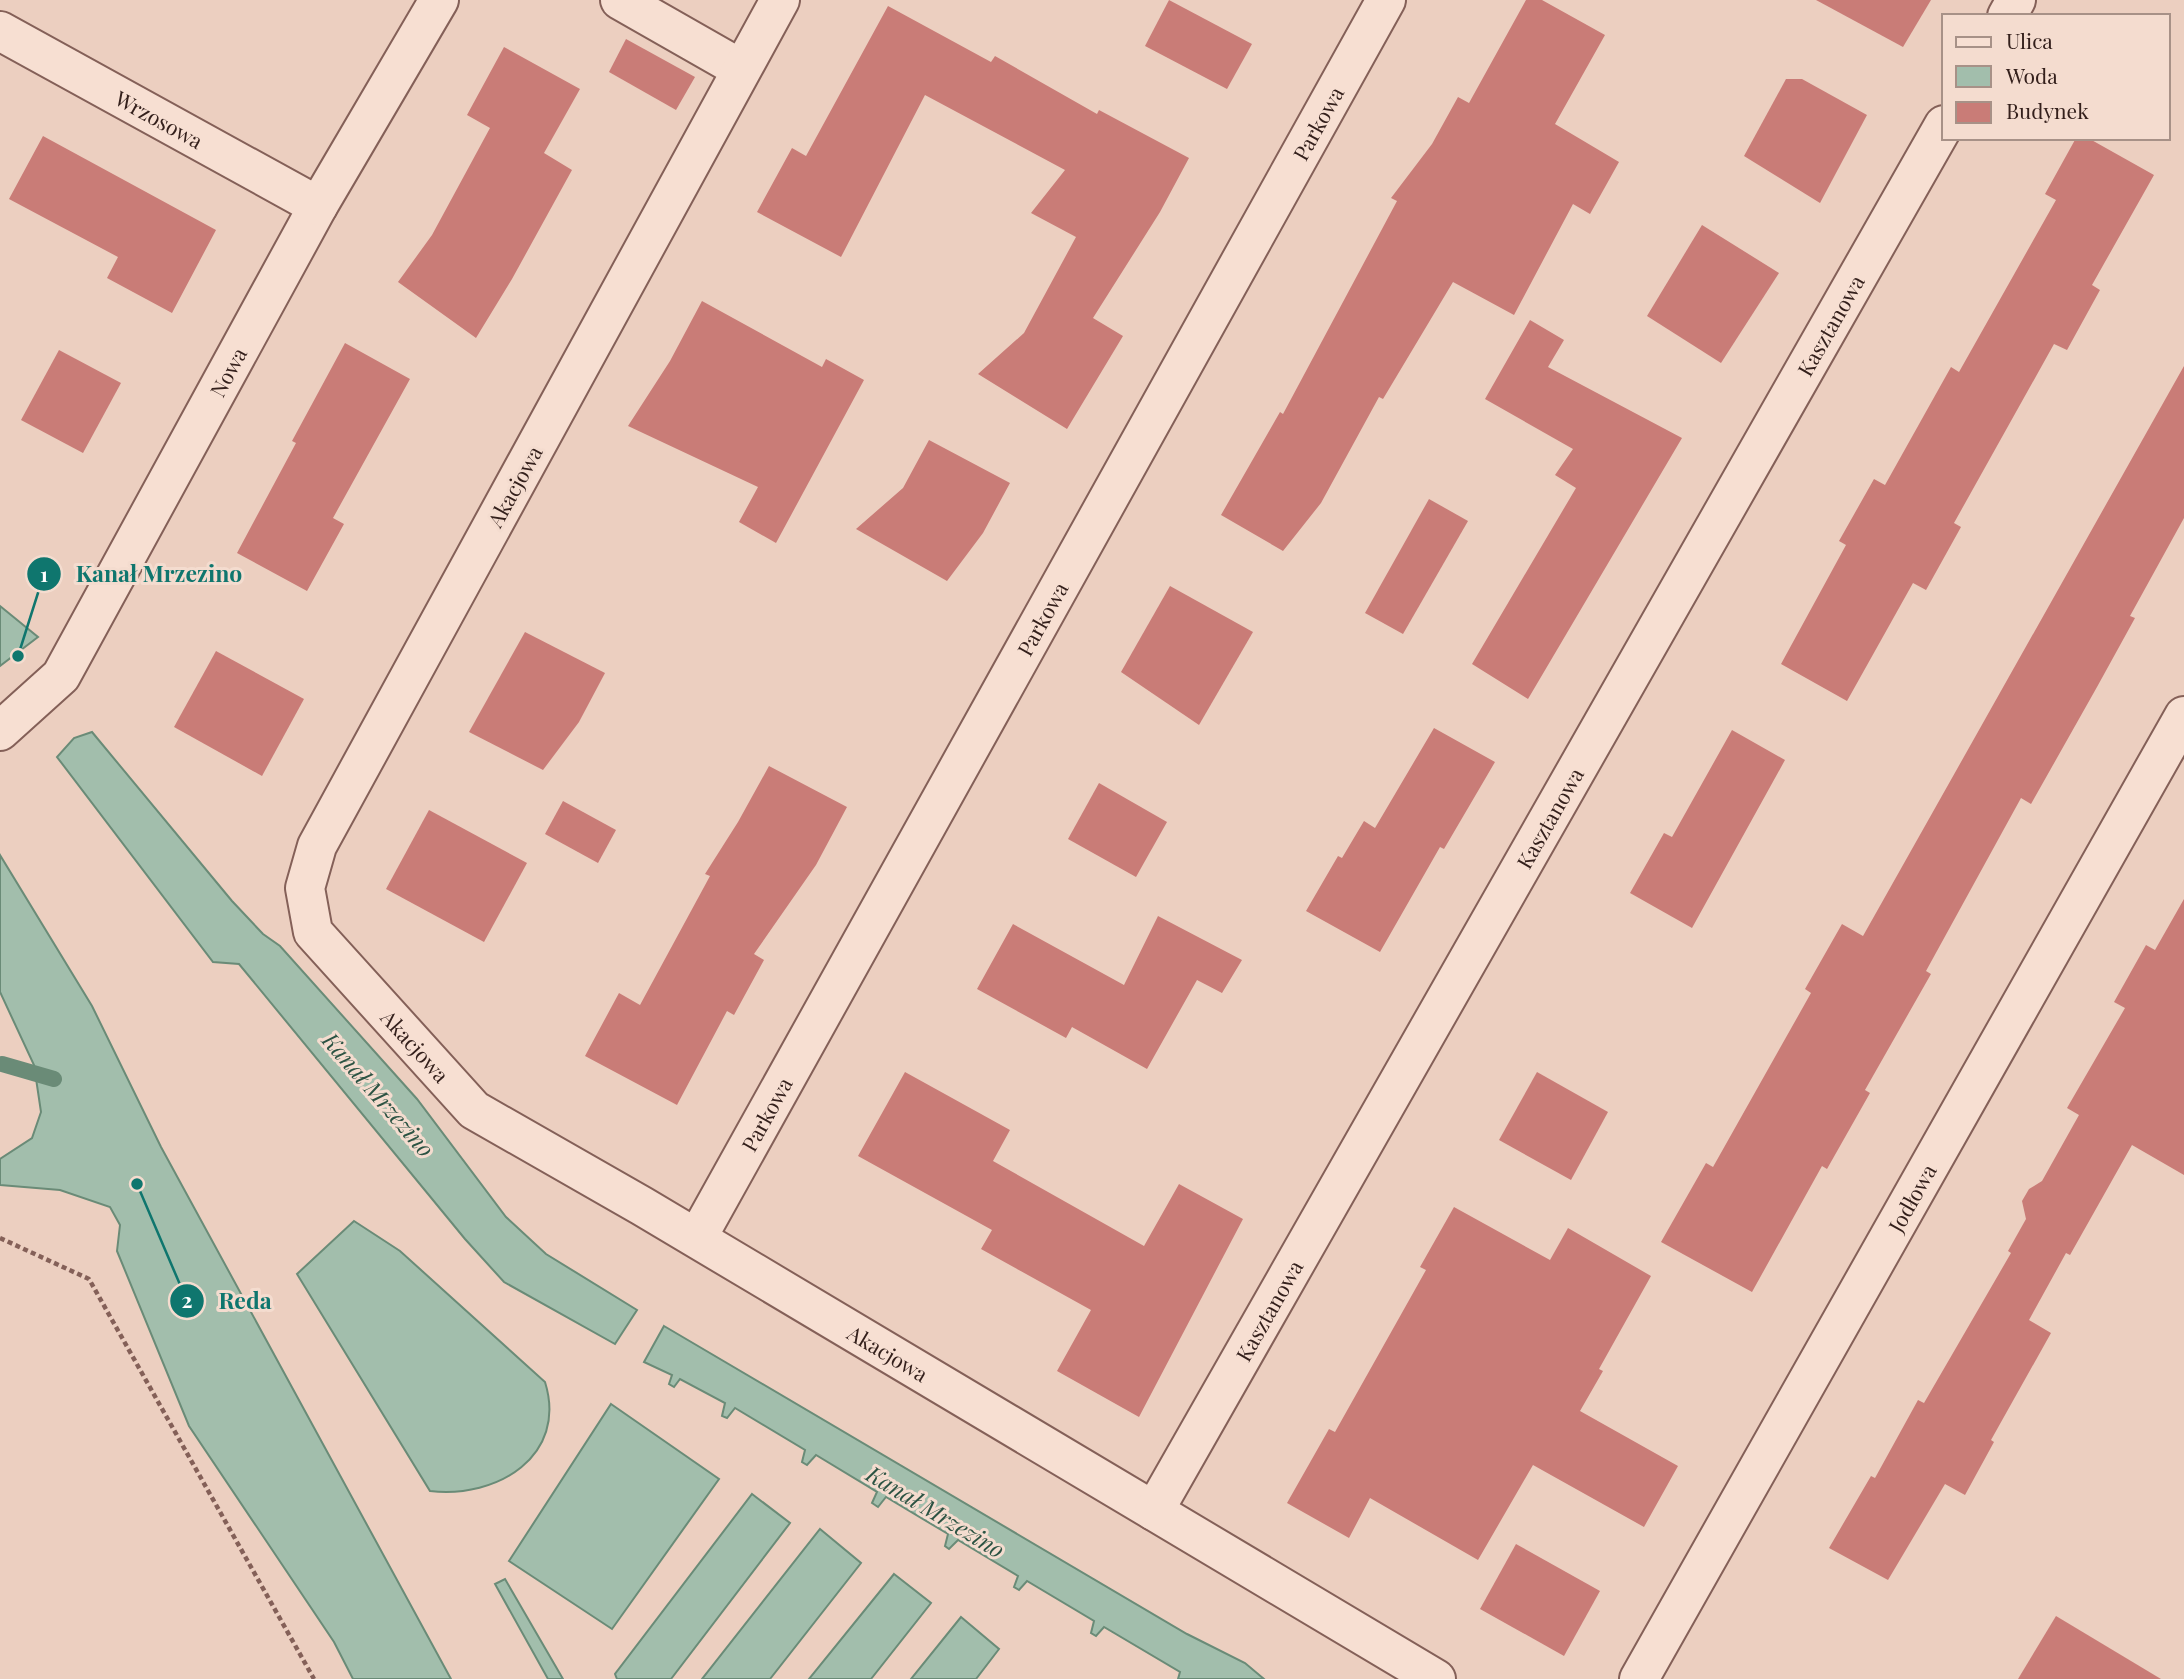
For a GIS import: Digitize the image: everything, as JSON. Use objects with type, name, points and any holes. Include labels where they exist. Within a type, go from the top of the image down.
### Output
[{"type":"street","name":"Nowa","points":[[0,731],[61,676],[318,206],[439,0]]},
{"type":"street","points":[[620,0],[741,69]]},
{"type":"street","name":"Akacjowa","points":[[780,0],[317,846],[305,888],[313,932],[474,1110],[696,1238],[1436,1679]]},
{"type":"street","name":"Parkowa","points":[[696,1238],[1386,0]]},
{"type":"street","name":"Wrzosowa","points":[[0,31],[318,206]]},
{"type":"street","name":"Kasztanowa","points":[[1154,1511],[1942,129]]},
{"type":"street","name":"Jodłowa","points":[[1639,1679],[2184,716]]},
{"type":"path","points":[[0,1238],[89,1279],[314,1679]]},
{"type":"water","points":[[0,606],[38,637],[0,666]]},
{"type":"water","points":[[92,732],[232,901],[263,934],[280,946],[417,1099],[506,1217],[546,1254],[637,1310],[615,1344],[504,1282],[465,1239],[239,964],[213,962],[57,757],[74,738]]},
{"type":"water","points":[[0,855],[92,1006],[161,1147],[451,1679],[353,1679],[334,1642],[189,1426],[117,1251],[120,1225],[110,1207],[60,1190],[0,1185],[0,1159],[32,1138],[41,1112],[34,1065],[0,992]]},
{"type":"water","points":[[354,1221],[400,1251],[545,1382],[549,1408],[546,1431],[536,1451],[521,1467],[502,1480],[455,1492],[430,1491],[297,1274]]},
{"type":"water","points":[[664,1326],[1187,1634],[1245,1663],[1264,1679],[1178,1679],[1180,1672],[1104,1627],[1096,1636],[1091,1633],[1094,1621],[1027,1581],[1019,1590],[1014,1587],[1018,1576],[958,1540],[949,1549],[945,1546],[948,1534],[886,1497],[878,1507],[872,1503],[877,1492],[816,1455],[807,1465],[802,1462],[805,1450],[735,1408],[727,1418],[722,1416],[725,1403],[680,1379],[674,1387],[669,1384],[672,1375],[644,1362]]},
{"type":"water","points":[[611,1404],[719,1479],[612,1629],[509,1561]]},
{"type":"water","points":[[752,1494],[790,1523],[671,1679],[617,1679],[615,1674]]},
{"type":"water","points":[[820,1529],[861,1563],[770,1679],[702,1679]]},
{"type":"water","points":[[894,1574],[931,1603],[871,1679],[809,1679]]},
{"type":"water","points":[[505,1579],[563,1679],[548,1679],[495,1584]]},
{"type":"water","points":[[961,1617],[999,1649],[976,1679],[911,1679]]},
{"type":"building","points":[[1169,0],[1252,44],[1227,89],[1145,46]]},
{"type":"building","points":[[1526,0],[1542,0],[1605,35],[1555,124],[1619,162],[1590,214],[1573,204],[1514,315],[1453,282],[1383,399],[1379,397],[1321,503],[1283,551],[1221,515],[1280,412],[1283,414],[1397,201],[1391,198],[1432,144],[1458,97],[1469,103]]},
{"type":"building","points":[[1816,0],[1931,0],[1903,47]]},
{"type":"building","points":[[888,6],[991,62],[995,56],[1097,114],[1099,110],[1189,158],[1160,212],[1093,318],[1123,336],[1067,429],[978,374],[1024,333],[1076,237],[1031,213],[1065,170],[925,95],[841,257],[757,212],[792,148],[806,156]]},
{"type":"building","points":[[626,39],[695,77],[676,110],[609,72]]},
{"type":"building","points":[[504,47],[580,89],[544,153],[572,170],[476,338],[398,282],[432,235],[490,128],[467,115]]},
{"type":"building","points":[[1786,79],[1802,79],[1867,115],[1820,203],[1744,156]]},
{"type":"building","points":[[43,136],[216,230],[172,313],[107,278],[118,257],[9,199]]},
{"type":"building","points":[[2075,140],[2092,140],[2154,175],[2092,285],[2100,290],[2067,350],[2054,344],[1954,523],[1961,527],[1926,590],[1913,583],[1847,701],[1781,664],[1846,545],[1839,541],[1874,479],[1885,485],[1951,367],[1959,372],[2056,200],[2045,194]]},
{"type":"building","points":[[1702,225],[1779,273],[1721,363],[1647,316]]},
{"type":"building","points":[[702,301],[822,367],[826,359],[864,380],[776,543],[739,522],[758,487],[628,426],[670,361]]},
{"type":"building","points":[[1530,320],[1564,340],[1548,367],[1682,438],[1528,699],[1472,664],[1576,488],[1555,475],[1573,449],[1485,399]]},
{"type":"building","points":[[345,343],[410,379],[333,518],[344,524],[307,591],[237,553],[296,443],[292,441]]},
{"type":"building","points":[[59,350],[121,383],[83,453],[21,420]]},
{"type":"building","points":[[2184,366],[2184,518],[2130,616],[2135,618],[2097,687],[2031,804],[2021,798],[1926,971],[1931,974],[1865,1090],[1870,1093],[1827,1169],[1822,1166],[1752,1292],[1661,1242],[1706,1163],[1713,1167],[1811,993],[1805,989],[1842,924],[1863,936]]},
{"type":"building","points":[[929,440],[1010,483],[983,533],[947,581],[856,529],[903,488]]},
{"type":"building","points":[[1429,499],[1468,521],[1403,634],[1365,613]]},
{"type":"building","points":[[1170,586],[1253,632],[1199,725],[1121,672]]},
{"type":"building","points":[[525,632],[605,673],[579,722],[543,770],[469,732]]},
{"type":"building","points":[[216,651],[304,699],[262,776],[174,727]]},
{"type":"building","points":[[1434,728],[1495,762],[1444,849],[1440,847],[1380,952],[1306,911],[1338,856],[1342,858],[1364,821],[1375,828]]},
{"type":"building","points":[[1732,730],[1785,760],[1692,928],[1630,893],[1664,833],[1672,837]]},
{"type":"building","points":[[769,766],[847,807],[816,865],[754,954],[764,960],[734,1015],[727,1011],[677,1105],[585,1056],[619,993],[640,1005],[710,876],[705,874]]},
{"type":"building","points":[[1099,783],[1167,822],[1136,877],[1068,839]]},
{"type":"building","points":[[563,801],[616,830],[598,863],[545,834]]},
{"type":"building","points":[[429,810],[527,863],[484,942],[386,889]]},
{"type":"building","points":[[2184,899],[2184,1175],[2132,1145],[2070,1255],[2066,1253],[2029,1320],[2051,1333],[1991,1440],[1994,1442],[1965,1495],[1945,1484],[1888,1580],[1829,1548],[1871,1476],[1875,1478],[1918,1400],[1924,1403],[2011,1253],[2008,1251],[2026,1219],[2022,1201],[2029,1189],[2042,1181],[2079,1115],[2067,1108],[2125,1008],[2114,1002],[2146,945],[2155,950]]},
{"type":"building","points":[[1158,916],[1242,960],[1222,993],[1197,980],[1147,1069],[1072,1027],[1066,1038],[977,989],[1013,924],[1124,985]]},
{"type":"building","points":[[905,1072],[1010,1130],[993,1161],[1144,1246],[1179,1184],[1243,1219],[1139,1417],[1057,1371],[1091,1310],[981,1249],[992,1230],[858,1156]]},
{"type":"building","points":[[1537,1072],[1608,1112],[1571,1180],[1499,1140]]},
{"type":"building","points":[[1454,1207],[1550,1260],[1568,1228],[1651,1276],[1599,1369],[1603,1371],[1580,1411],[1678,1466],[1644,1527],[1533,1465],[1478,1560],[1370,1498],[1349,1538],[1287,1503],[1329,1429],[1335,1432],[1426,1270],[1420,1267]]},
{"type":"building","points":[[1516,1544],[1600,1591],[1564,1656],[1480,1609]]},
{"type":"building","points":[[2056,1616],[2161,1679],[2018,1679]]},
{"type":"waterway","points":[[2,1064],[54,1079]]},
{"type":"place","name":"Kanał Mrzezino","points":[[18,656]]},
{"type":"place","name":"Reda","points":[[137,1184]]}]
